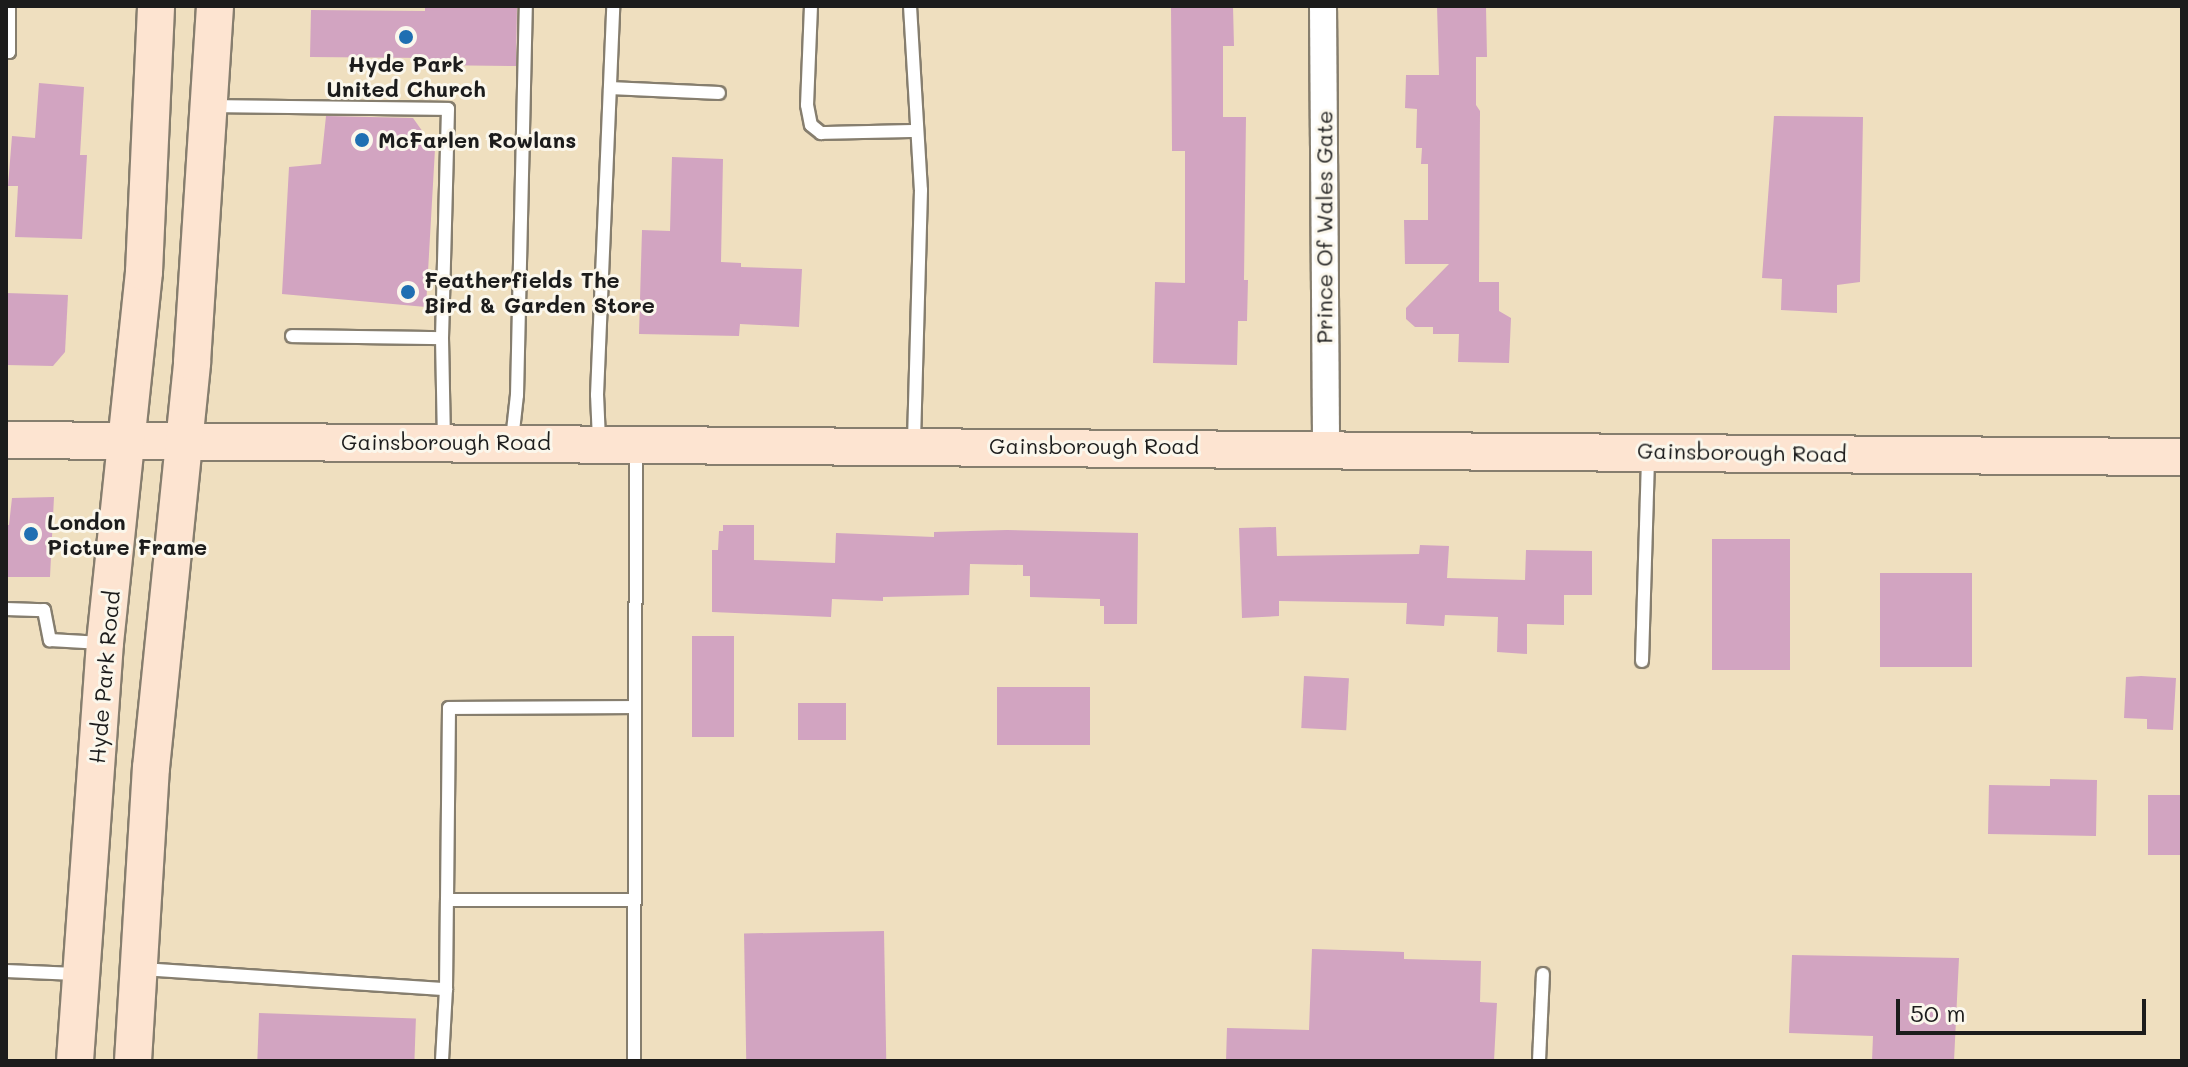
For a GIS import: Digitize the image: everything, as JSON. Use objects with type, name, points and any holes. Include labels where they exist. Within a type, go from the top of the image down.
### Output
[{"type":"main road","name":"Hyde Park Road","points":[[75,1061],[105,643],[144,272],[156,6]]},
{"type":"main road","points":[[133,1061],[151,768],[184,440],[215,6]]},
{"type":"main road","name":"Gainsborough Road","points":[[6,440],[1326,447],[2182,457]]},
{"type":"street","name":"Prince Of Wales Gate","points":[[1323,6],[1326,447]]},
{"type":"lane","points":[[6,52],[9,6]]},
{"type":"lane","points":[[215,6],[232,6]]},
{"type":"lane","points":[[511,443],[517,395],[526,6]]},
{"type":"lane","points":[[599,443],[597,395],[613,6]]},
{"type":"lane","points":[[811,6],[807,105],[811,125],[821,133],[917,131]]},
{"type":"lane","points":[[910,6],[921,190],[914,445]]},
{"type":"lane","points":[[610,88],[719,93]]},
{"type":"lane","points":[[209,106],[448,109],[442,338],[444,442]]},
{"type":"lane","points":[[292,336],[442,338]]},
{"type":"lane","points":[[634,1061],[636,443]]},
{"type":"lane","points":[[1642,661],[1648,451]]},
{"type":"lane","points":[[6,609],[44,610],[50,640],[105,643]]},
{"type":"lane","points":[[442,1061],[446,989],[449,708],[635,707]]},
{"type":"lane","points":[[447,900],[634,900]]},
{"type":"lane","points":[[138,968],[446,989]]},
{"type":"lane","points":[[6,971],[79,974]]},
{"type":"lane","points":[[1539,1061],[1543,974]]},
{"type":"building","name":"Hyde Park United Church","points":[[425,6],[517,6],[516,66],[427,65],[427,58],[310,57],[311,10],[425,11]]},
{"type":"building","points":[[1171,6],[1233,6],[1234,46],[1223,46],[1223,117],[1246,117],[1244,280],[1248,280],[1247,321],[1238,321],[1237,365],[1153,363],[1155,282],[1185,283],[1185,151],[1172,151]]},
{"type":"building","points":[[1437,6],[1486,6],[1487,57],[1476,57],[1476,105],[1480,111],[1479,282],[1499,282],[1499,311],[1511,318],[1509,363],[1458,362],[1459,334],[1433,334],[1433,327],[1415,327],[1406,319],[1406,308],[1449,264],[1405,264],[1404,220],[1428,220],[1428,164],[1421,164],[1422,148],[1416,148],[1417,109],[1405,108],[1406,75],[1439,75]]},
{"type":"building","points":[[39,83],[84,87],[80,155],[87,155],[82,239],[15,237],[18,186],[8,186],[12,136],[35,138]]},
{"type":"building","points":[[326,116],[413,118],[435,149],[426,307],[282,294],[289,167],[321,164]]},
{"type":"building","points":[[1774,116],[1863,117],[1860,282],[1837,285],[1837,313],[1781,310],[1782,279],[1762,278]]},
{"type":"building","points":[[672,157],[723,159],[721,262],[741,263],[741,267],[802,269],[799,327],[740,324],[739,336],[639,334],[642,230],[670,231]]},
{"type":"building","points":[[6,293],[68,295],[65,352],[53,366],[6,365]]},
{"type":"building","points":[[54,497],[50,577],[6,577],[6,525],[9,525],[12,498]]},
{"type":"building","points":[[723,525],[754,525],[754,560],[835,563],[836,533],[934,537],[934,532],[1007,530],[1138,533],[1137,624],[1104,624],[1104,606],[1100,606],[1100,599],[1030,597],[1030,576],[1023,576],[1023,565],[970,564],[969,595],[883,597],[883,601],[832,599],[831,617],[712,612],[712,550],[718,550],[719,531],[723,531]]},
{"type":"building","points":[[1276,527],[1277,556],[1419,554],[1420,545],[1449,546],[1447,578],[1525,580],[1526,550],[1592,551],[1592,595],[1564,595],[1564,625],[1527,624],[1527,654],[1497,652],[1498,617],[1445,615],[1444,626],[1406,624],[1407,603],[1279,601],[1279,616],[1242,618],[1239,528]]},
{"type":"building","points":[[1712,539],[1790,539],[1790,670],[1712,670]]},
{"type":"building","points":[[1880,573],[1972,573],[1972,667],[1880,667]]},
{"type":"building","points":[[692,636],[734,636],[734,737],[692,737]]},
{"type":"building","points":[[1304,676],[1349,678],[1346,730],[1301,728]]},
{"type":"building","points":[[2126,677],[2176,678],[2173,730],[2147,729],[2147,719],[2124,718]]},
{"type":"building","points":[[997,687],[1090,687],[1090,745],[997,745]]},
{"type":"building","points":[[798,703],[846,703],[846,740],[798,740]]},
{"type":"building","points":[[2050,779],[2097,780],[2096,836],[1988,834],[1989,785],[2050,786]]},
{"type":"building","points":[[2148,795],[2182,795],[2182,855],[2148,855]]},
{"type":"building","points":[[884,931],[886,1061],[746,1061],[744,933]]},
{"type":"building","points":[[1312,949],[1404,952],[1404,959],[1481,961],[1480,1002],[1497,1003],[1494,1061],[1226,1061],[1227,1028],[1309,1030]]},
{"type":"building","points":[[1792,955],[1959,958],[1954,1061],[1872,1061],[1873,1036],[1789,1033]]},
{"type":"building","points":[[259,1013],[416,1018],[414,1061],[257,1061]]},
{"type":"place","name":"Hyde Park United Church","points":[[406,37]]},
{"type":"place","name":"McFarlen Rowlans","points":[[362,140]]},
{"type":"place","name":"Featherfields The Bird & Garden Store","points":[[408,292]]},
{"type":"place","name":"London Picture Frame","points":[[31,534]]}]
